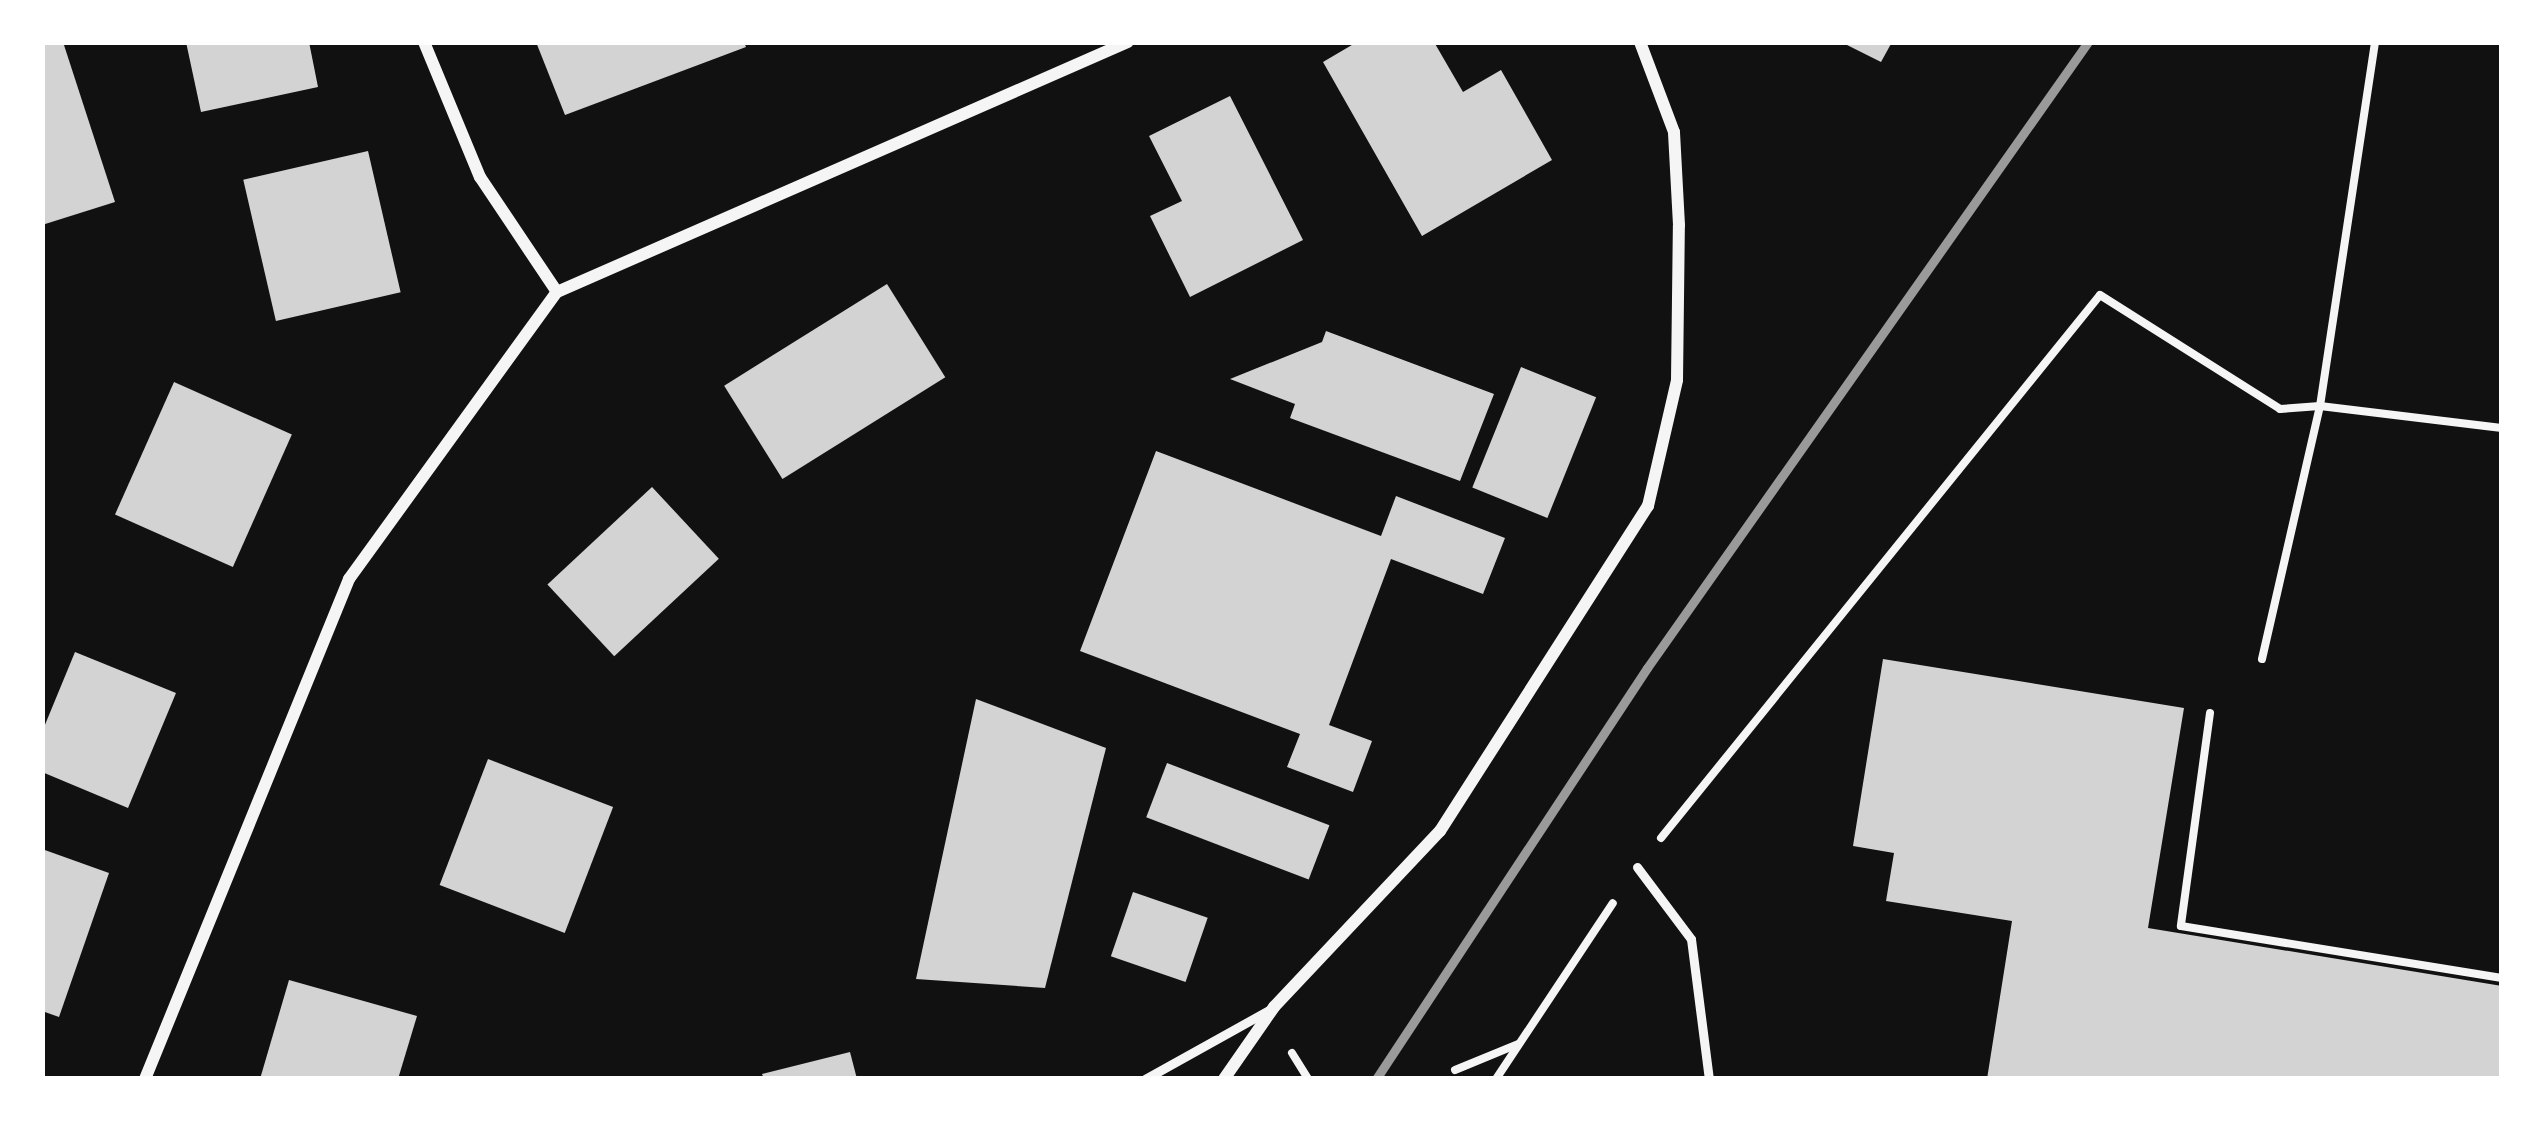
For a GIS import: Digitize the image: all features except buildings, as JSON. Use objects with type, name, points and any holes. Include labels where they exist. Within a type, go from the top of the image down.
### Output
[{"type":"street","points":[[424,42],[480,177],[557,292]]},
{"type":"street","points":[[145,1079],[349,579],[557,292],[1128,42]]},
{"type":"street","points":[[1224,1079],[1274,1007],[1440,831],[1648,506],[1677,380],[1679,225],[1674,132],[1640,42]]},
{"type":"lane","points":[[1637,867],[1691,939],[1709,1079]]},
{"type":"lane","points":[[1145,1079],[1274,1007]]},
{"type":"path","points":[[2262,659],[2320,406],[2375,42]]},
{"type":"path","points":[[1496,1079],[1637,867],[2100,296],[2281,409],[2320,406],[2502,428]]},
{"type":"path","points":[[2210,713],[2181,926],[2502,978]]},
{"type":"path","points":[[1455,1070],[1520,1043]]},
{"type":"path","points":[[1291,1051],[1308,1079]]},
{"type":"railway","points":[[1376,1079],[1647,668],[2088,42]]}]
